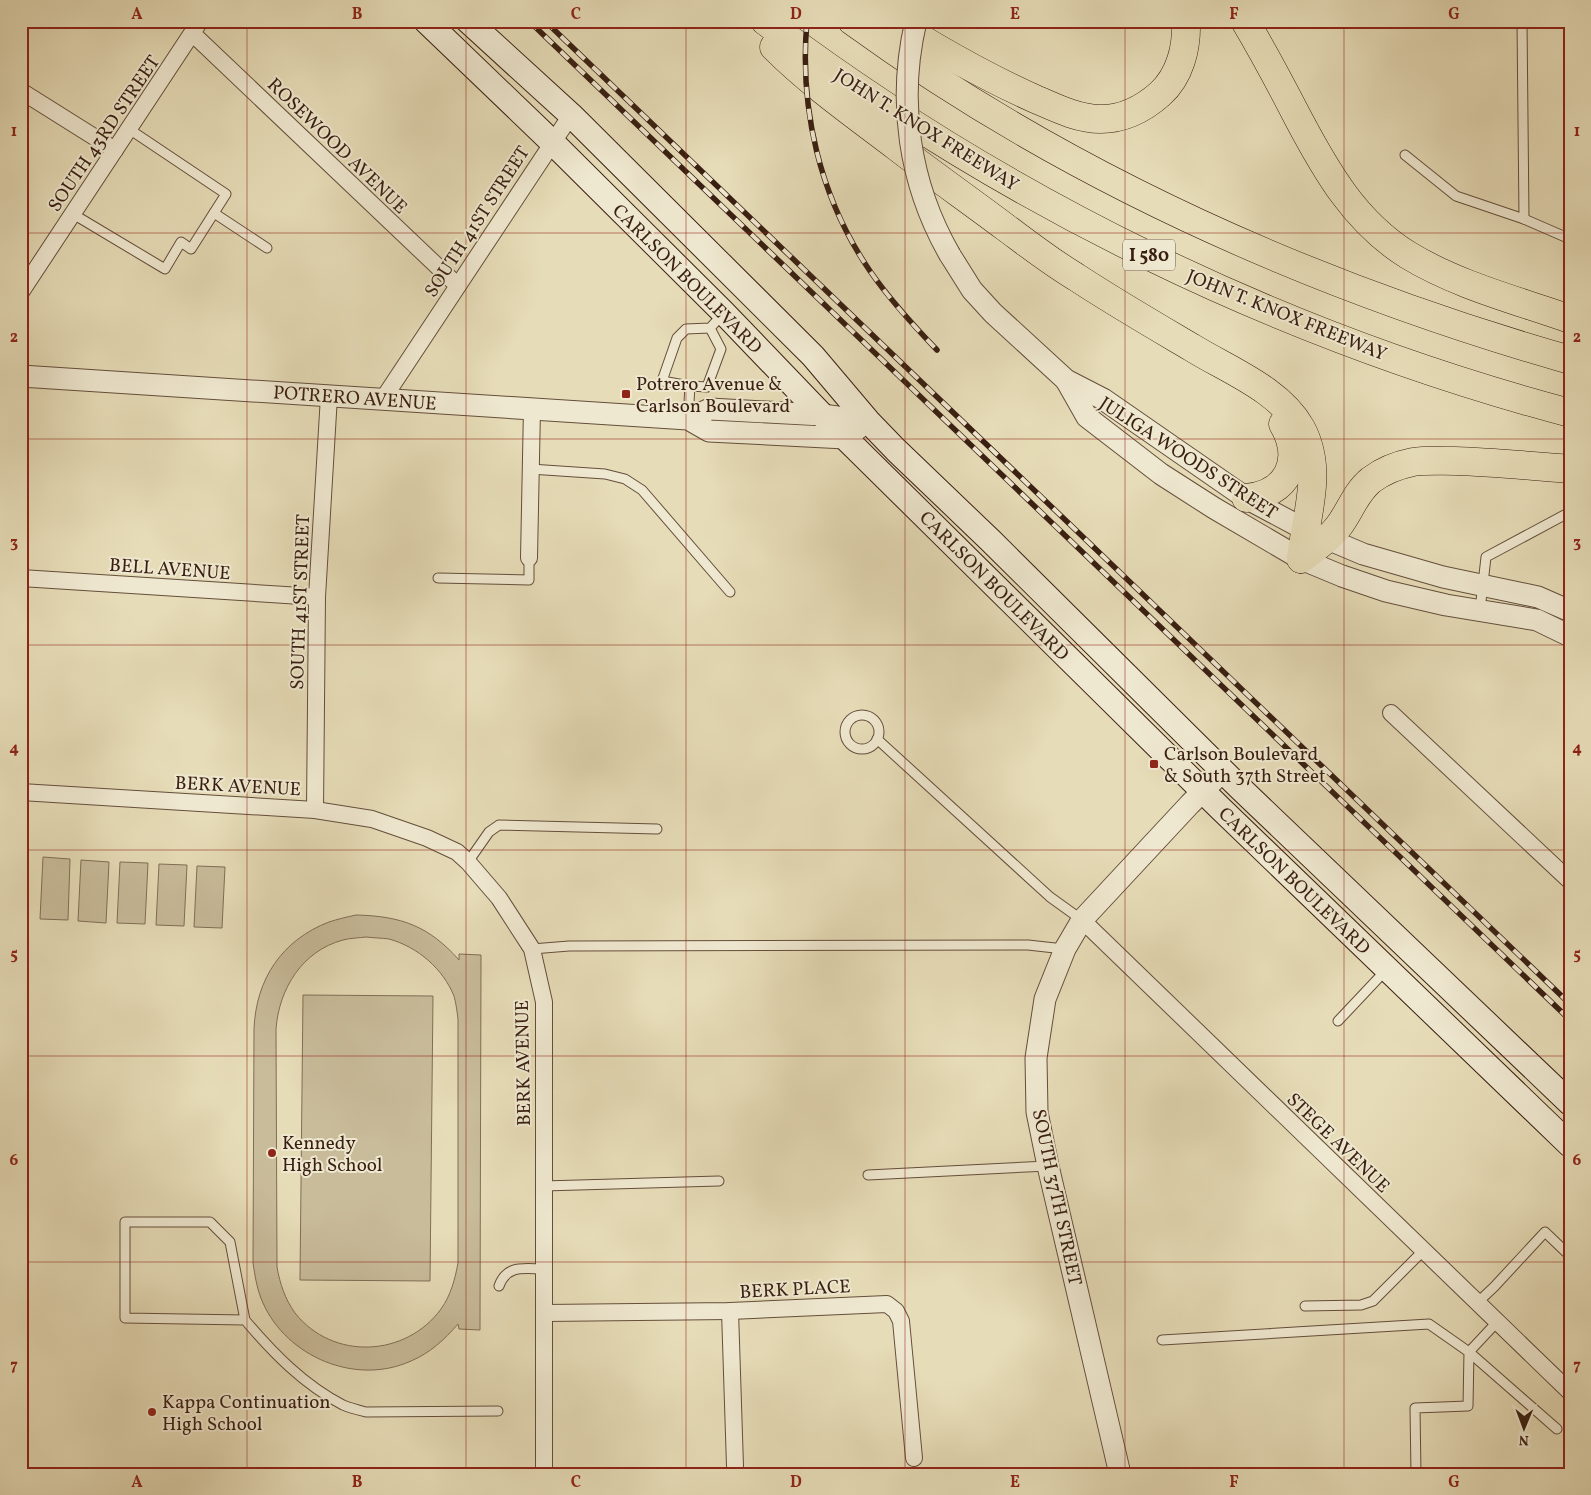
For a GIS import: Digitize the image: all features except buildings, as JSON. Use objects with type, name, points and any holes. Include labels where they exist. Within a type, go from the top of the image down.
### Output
[{"type":"highway","points":[[748,21],[778,51],[825,91],[931,173],[1044,256],[1102,294],[1276,397],[1287,408],[1302,429],[1310,448],[1314,476],[1312,495],[1316,534],[1301,559]]},
{"type":"highway","name":"JOHN T. KNOX FREEWAY","points":[[765,21],[863,92],[919,128],[1025,191],[1134,248],[1238,296],[1371,350],[1480,387],[1570,413]]},
{"type":"highway","name":"I 580","points":[[852,21],[956,91],[1020,129],[1095,171],[1188,218],[1293,265],[1398,306],[1507,342],[1570,360]]},
{"type":"highway","points":[[892,21],[966,65],[1026,95],[1075,115],[1102,119],[1127,115],[1140,109],[1162,92],[1171,81],[1183,56],[1186,42],[1186,21]]},
{"type":"highway","points":[[1245,21],[1329,174],[1351,206],[1376,232],[1407,254],[1440,272],[1570,319]]},
{"type":"highway","points":[[1225,368],[1276,414],[1288,434],[1292,449],[1290,469],[1280,485],[1265,494],[1246,498]]},
{"type":"highway","points":[[1316,534],[1340,526],[1353,501],[1365,486],[1379,475],[1403,464],[1421,461],[1465,461],[1570,469]]},
{"type":"main road","name":"CARLSON BOULEVARD","points":[[426,21],[552,142],[717,320],[822,415],[1203,791],[1570,1144]]},
{"type":"main road","name":"CARLSON BOULEVARD","points":[[468,21],[570,115],[813,356],[868,421],[896,450],[990,540],[1223,771],[1570,1103]]},
{"type":"street","name":"JULIGA WOODS STREET","points":[[916,21],[907,88],[908,116],[911,148],[926,206],[950,256],[972,290],[993,313],[1066,380],[1103,400],[1246,498],[1316,534],[1385,562],[1443,577],[1538,597],[1570,610]]},
{"type":"street","name":"SOUTH 43RD STREET","points":[[21,292],[197,27]]},
{"type":"street","name":"ROSEWOOD AVENUE","points":[[197,27],[456,285]]},
{"type":"street","points":[[21,91],[116,150]]},
{"type":"street","name":"SOUTH 41ST STREET","points":[[382,399],[570,115]]},
{"type":"street","name":"POTRERO AVENUE","points":[[21,376],[688,419],[708,431],[845,438]]},
{"type":"street","name":"JULIGA WOODS STREET","points":[[1066,380],[1087,417],[1161,474],[1214,508],[1301,559],[1386,591],[1537,620],[1570,636]]},
{"type":"street","name":"SOUTH 41ST STREET","points":[[314,810],[317,597],[329,396]]},
{"type":"street","points":[[529,558],[532,408]]},
{"type":"street","name":"POTRERO AVENUE","points":[[688,419],[710,409],[822,415],[868,421]]},
{"type":"street","points":[[845,438],[868,421]]},
{"type":"street","name":"BELL AVENUE","points":[[21,578],[317,597]]},
{"type":"street","points":[[1391,713],[1570,881]]},
{"type":"street","name":"SOUTH 37TH STREET","points":[[1120,1474],[1037,1112],[1036,1058],[1045,999],[1065,949],[1082,920],[1223,771]]},
{"type":"street","name":"BERK AVENUE","points":[[21,792],[314,810],[372,819],[427,838],[457,852],[499,898],[532,949],[544,1002],[544,1474]]},
{"type":"street","name":"STEGE AVENUE","points":[[1082,920],[1570,1392]]},
{"type":"street","name":"BERK PLACE","points":[[545,1313],[730,1311],[888,1304],[896,1311],[901,1321],[914,1458]]},
{"type":"street","points":[[730,1311],[735,1466]]},
{"type":"lane","points":[[1522,21],[1524,219]]},
{"type":"lane","points":[[73,214],[165,269],[181,242],[190,248],[214,213],[226,194],[129,129]]},
{"type":"lane","points":[[1405,155],[1456,196],[1524,219],[1570,239]]},
{"type":"lane","points":[[214,213],[267,248]]},
{"type":"lane","points":[[717,320],[721,349],[707,386],[690,386],[662,381],[677,338],[686,329],[717,320]]},
{"type":"lane","points":[[688,419],[690,386]]},
{"type":"lane","points":[[530,470],[605,474],[625,479],[642,490],[730,592]]},
{"type":"lane","points":[[1480,610],[1486,557],[1570,512]]},
{"type":"lane","points":[[438,578],[529,580],[529,558]]},
{"type":"lane","points":[[877,739],[1050,897],[1082,920]]},
{"type":"lane","points":[[468,862],[489,832],[499,825],[657,829]]},
{"type":"lane","points":[[532,949],[569,946],[1028,945],[1065,949]]},
{"type":"lane","points":[[1338,1021],[1388,969]]},
{"type":"lane","points":[[868,1175],[1048,1166]]},
{"type":"lane","points":[[544,1186],[719,1182]]},
{"type":"lane","points":[[245,1320],[125,1318],[125,1222],[210,1222],[230,1242],[245,1320],[292,1370],[344,1406],[366,1412],[498,1411]]},
{"type":"lane","points":[[1477,1303],[1545,1232],[1570,1256]]},
{"type":"lane","points":[[1305,1306],[1362,1304],[1373,1301],[1423,1251]]},
{"type":"lane","points":[[499,1286],[503,1276],[510,1271],[518,1269],[544,1269]]},
{"type":"lane","points":[[1416,1474],[1415,1408],[1468,1406],[1468,1352],[1497,1322]]},
{"type":"lane","points":[[1162,1340],[1429,1324],[1468,1352],[1557,1430]]},
{"type":"shaded area","points":[[43,857],[70,859],[68,920],[40,919]]},
{"type":"shaded area","points":[[81,860],[109,862],[106,923],[78,921]]},
{"type":"shaded area","points":[[120,862],[148,863],[145,924],[117,923]]},
{"type":"shaded area","points":[[159,864],[187,865],[184,926],[156,925]]},
{"type":"shaded area","points":[[197,866],[225,867],[222,928],[194,927]]},
{"type":"shaded area","points":[[356,915],[387,918],[413,925],[437,939],[459,960],[459,954],[481,955],[480,1330],[459,1329],[458,1324],[436,1345],[418,1358],[390,1368],[368,1370],[346,1368],[325,1362],[306,1352],[289,1338],[274,1322],[263,1303],[253,1263],[254,1029],[260,994],[266,978],[275,964],[298,939],[329,922]],"holes":[[[366,937],[389,939],[400,943],[410,947],[428,960],[449,986],[454,996],[458,1019],[458,1263],[454,1281],[441,1309],[426,1325],[409,1337],[389,1344],[369,1347],[349,1345],[329,1339],[311,1329],[295,1313],[288,1302],[281,1285],[277,1267],[276,1029],[278,1014],[288,986],[305,962],[328,945],[346,939]]]},
{"type":"shaded area","points":[[303,995],[433,996],[430,1281],[300,1280]]},
{"type":"railway","points":[[529,21],[1570,1020]]},
{"type":"railway","points":[[545,21],[1570,1004]]},
{"type":"railway","points":[[807,21],[805,54],[810,120],[826,183],[838,214],[853,243],[878,282],[902,312],[937,350]]},
{"type":"place","name":"Potrero Avenue & Carlson Boulevard","points":[[626,394]]},
{"type":"place","name":"Carlson Boulevard & South 37th Street","points":[[1154,764]]},
{"type":"place","name":"Kennedy High School","points":[[272,1153]]},
{"type":"place","name":"Kappa Continuation High School","points":[[152,1412]]}]
